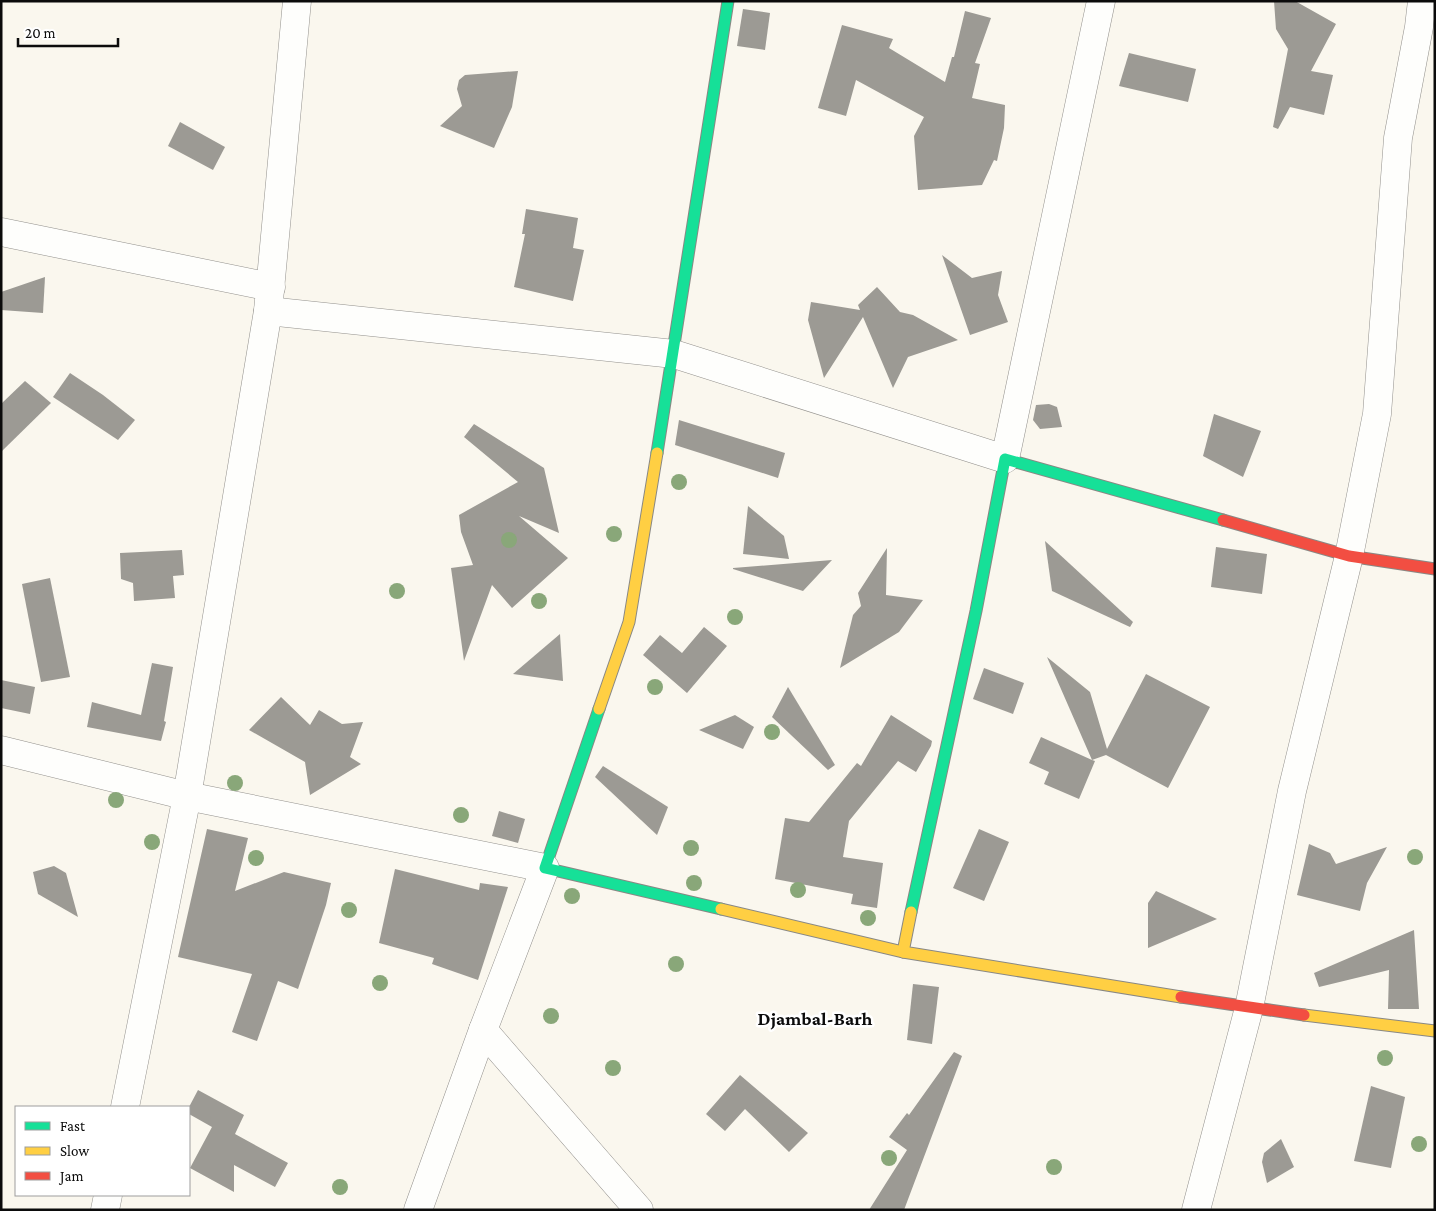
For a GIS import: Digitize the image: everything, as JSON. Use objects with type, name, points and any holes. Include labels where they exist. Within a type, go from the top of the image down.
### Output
[{"type":"street","points":[[126,1106],[187,796],[269,299],[297,1]]},
{"type":"street","points":[[418,1210],[483,1030],[545,868],[629,622],[674,354],[728,1]]},
{"type":"street","points":[[903,952],[974,621],[1005,458],[1101,1]]},
{"type":"street","points":[[1196,1210],[1249,1008],[1292,791],[1349,556],[1377,414],[1398,138],[1419,27],[1422,1]]},
{"type":"street","points":[[1,232],[269,299],[674,354],[1005,458],[1349,556],[1435,569]]},
{"type":"street","points":[[1,750],[187,796],[545,868],[903,952],[1249,1008],[1435,1031]]},
{"type":"street","points":[[483,1030],[639,1210]]},
{"type":"street","points":[[105,1210],[108,1196]]},
{"type":"building","points":[[1274,1],[1295,1],[1336,24],[1311,71],[1333,75],[1324,115],[1290,107],[1278,129],[1273,127],[1288,49],[1276,29]]},
{"type":"building","points":[[743,9],[770,13],[765,50],[737,46]]},
{"type":"building","points":[[965,11],[991,18],[975,63],[980,64],[972,98],[1005,105],[1004,128],[997,161],[994,160],[982,185],[918,190],[914,136],[924,117],[856,80],[846,116],[818,108],[842,25],[893,39],[889,48],[945,82],[952,57],[954,57]]},
{"type":"building","points":[[1129,53],[1196,69],[1188,102],[1119,86]]},
{"type":"building","points":[[518,71],[512,107],[494,148],[440,126],[462,106],[457,89],[459,80],[465,75]]},
{"type":"building","points":[[180,122],[225,147],[213,170],[168,146]]},
{"type":"building","points":[[526,209],[578,218],[573,248],[584,250],[573,301],[514,287],[525,234],[522,234]]},
{"type":"building","points":[[942,255],[972,278],[1002,271],[998,295],[1008,322],[970,335]]},
{"type":"building","points":[[45,277],[43,313],[1,310],[1,292]]},
{"type":"building","points":[[877,287],[900,312],[913,315],[958,340],[908,357],[893,388],[863,317],[824,378],[808,320],[811,302],[860,310],[858,305]]},
{"type":"building","points":[[70,373],[103,395],[135,420],[118,440],[53,397]]},
{"type":"building","points":[[25,381],[51,403],[1,452],[1,404]]},
{"type":"building","points":[[1049,404],[1057,407],[1062,427],[1040,429],[1033,420],[1036,405]]},
{"type":"building","points":[[1214,414],[1261,431],[1243,477],[1203,456]]},
{"type":"building","points":[[679,420],[785,453],[778,478],[675,445]]},
{"type":"building","points":[[474,424],[544,468],[559,533],[519,516],[568,558],[512,608],[492,585],[464,661],[451,568],[473,565],[461,532],[459,515],[518,482],[464,437]]},
{"type":"building","points":[[748,506],[784,536],[789,559],[743,554]]},
{"type":"building","points":[[1045,541],[1133,622],[1130,627],[1052,591]]},
{"type":"building","points":[[1216,547],[1267,554],[1262,594],[1211,587]]},
{"type":"building","points":[[887,548],[886,595],[923,600],[899,632],[840,668],[853,615],[861,606],[858,593]]},
{"type":"building","points":[[182,550],[184,575],[173,576],[175,598],[134,601],[133,583],[121,579],[120,553]]},
{"type":"building","points":[[832,560],[803,591],[733,569],[733,568]]},
{"type":"building","points":[[50,578],[70,677],[41,682],[22,584]]},
{"type":"building","points":[[704,627],[727,646],[687,693],[643,655],[660,635],[682,653]]},
{"type":"building","points":[[560,634],[563,681],[513,674]]},
{"type":"building","points":[[1047,657],[1090,692],[1107,749],[1146,674],[1210,707],[1168,788],[1106,755],[1092,760]]},
{"type":"building","points":[[152,663],[173,667],[164,721],[166,722],[161,741],[87,727],[92,702],[141,715]]},
{"type":"building","points":[[984,668],[1024,683],[1013,714],[973,699]]},
{"type":"building","points":[[1,680],[35,687],[30,714],[1,708]]},
{"type":"building","points":[[788,687],[835,765],[828,770],[772,717]]},
{"type":"building","points":[[281,697],[310,725],[319,710],[342,724],[363,722],[350,757],[361,764],[310,795],[305,762],[249,730]]},
{"type":"building","points":[[735,715],[754,727],[743,749],[699,730]]},
{"type":"building","points":[[891,715],[932,741],[916,772],[898,761],[849,821],[843,857],[883,863],[877,908],[851,904],[853,894],[775,879],[785,818],[809,822],[857,763],[861,766]]},
{"type":"building","points":[[1041,737],[1095,761],[1079,799],[1044,784],[1049,772],[1029,763]]},
{"type":"building","points":[[603,766],[668,807],[657,835],[595,777]]},
{"type":"building","points":[[499,811],[525,819],[518,843],[492,836]]},
{"type":"building","points":[[207,829],[248,838],[235,891],[284,872],[331,883],[326,905],[298,989],[278,981],[257,1041],[232,1032],[252,974],[178,957]]},
{"type":"building","points":[[979,829],[1009,842],[984,901],[953,888]]},
{"type":"building","points":[[1309,844],[1330,853],[1336,864],[1387,847],[1367,883],[1360,911],[1297,895]]},
{"type":"building","points":[[54,866],[66,873],[78,917],[38,894],[33,872]]},
{"type":"building","points":[[395,869],[479,890],[480,883],[508,887],[478,980],[432,964],[434,958],[379,943]]},
{"type":"building","points":[[1156,891],[1217,919],[1148,948],[1148,903]]},
{"type":"building","points":[[1414,930],[1419,1009],[1388,1009],[1389,970],[1319,987],[1314,973]]},
{"type":"building","points":[[913,984],[939,987],[932,1044],[907,1040]]},
{"type":"building","points":[[954,1052],[962,1056],[904,1210],[869,1210],[907,1150],[889,1137],[907,1113],[909,1115]]},
{"type":"building","points":[[740,1075],[808,1133],[789,1152],[745,1109],[725,1131],[706,1114]]},
{"type":"building","points":[[1371,1086],[1405,1097],[1391,1168],[1354,1161]]},
{"type":"building","points":[[198,1090],[244,1115],[235,1134],[288,1163],[275,1187],[234,1165],[234,1192],[190,1168],[212,1127],[190,1115],[190,1106]]},
{"type":"building","points":[[1281,1139],[1294,1167],[1267,1183],[1262,1162],[1264,1153]]},
{"type":"traffic: fast","points":[[657,453],[728,1]]},
{"type":"traffic: fast","points":[[911,912],[976,611],[1005,459],[1223,520]]},
{"type":"traffic: fast","points":[[599,709],[545,868],[721,909]]},
{"type":"traffic: slow","points":[[599,709],[629,622],[657,453]]},
{"type":"traffic: slow","points":[[721,909],[903,952]]},
{"type":"traffic: slow","points":[[911,912],[903,952],[1181,997]]},
{"type":"traffic: slow","points":[[1304,1015],[1435,1031]]},
{"type":"traffic: jam","points":[[1223,520],[1349,556],[1435,569]]},
{"type":"traffic: jam","points":[[1181,997],[1304,1015]]},
{"type":"district","name":"Djambal-Barh","points":[[815,1018]]}]
